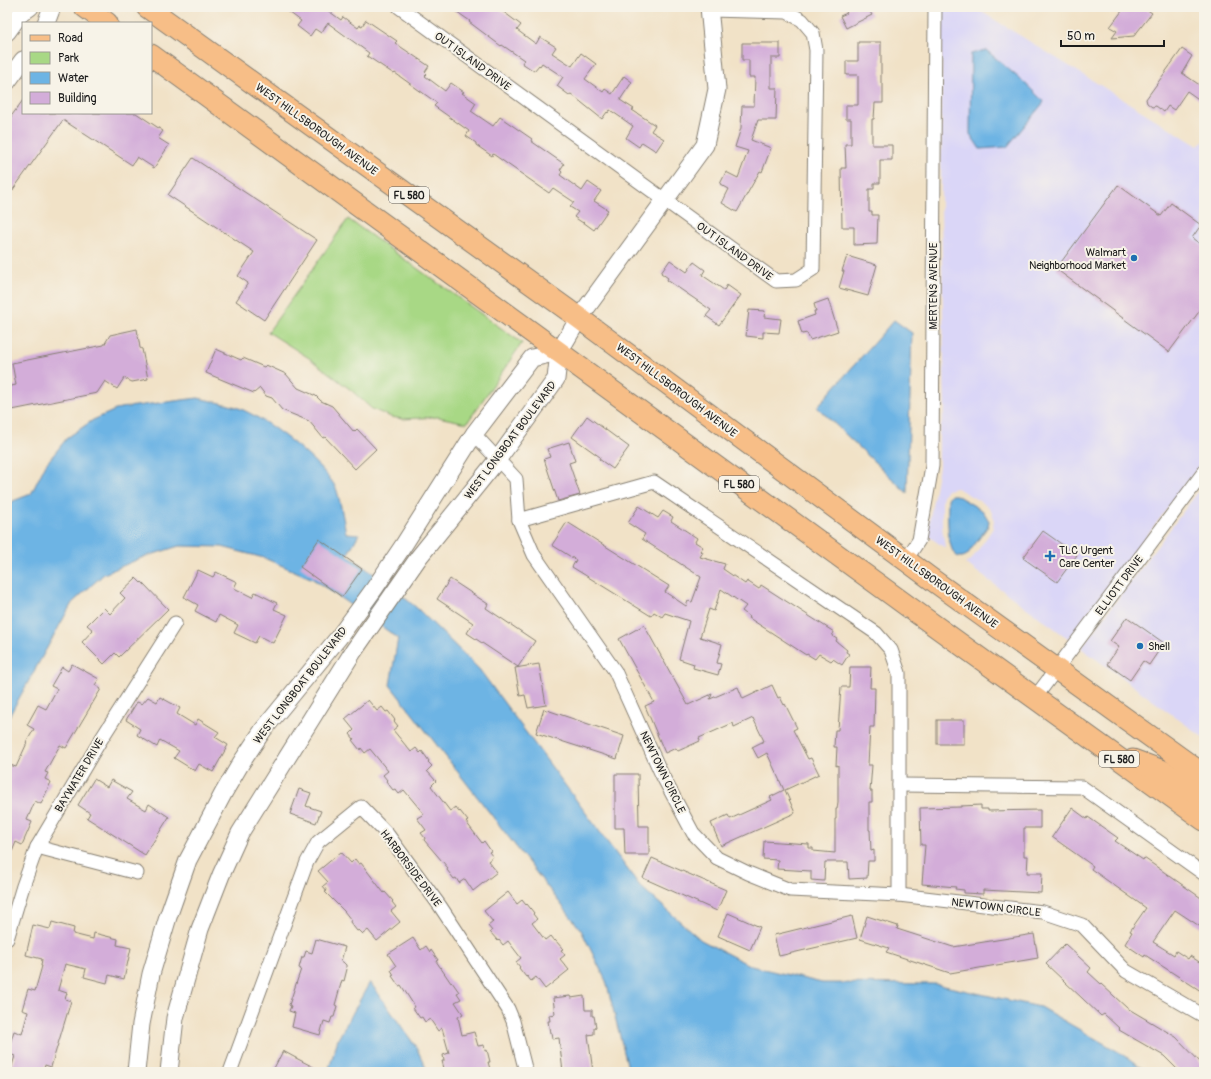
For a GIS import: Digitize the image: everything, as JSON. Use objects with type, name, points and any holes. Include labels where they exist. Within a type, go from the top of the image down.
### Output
[{"type":"main road","points":[[84,7],[105,22]]},
{"type":"main road","name":"WEST HILLSBOROUGH AVENUE","points":[[147,7],[579,318],[906,560],[1204,775]]},
{"type":"main road","name":"FL 580","points":[[152,56],[1034,699],[1204,820]]},
{"type":"main road","points":[[1108,751],[1163,771],[1204,798]]},
{"type":"street","points":[[7,32],[20,14],[30,7]]},
{"type":"street","points":[[46,22],[52,7]]},
{"type":"street","name":"OUT ISLAND DRIVE","points":[[399,7],[776,281],[796,280],[813,269],[816,50],[813,33],[802,20],[786,12],[709,8]]},
{"type":"street","name":"MERTENS AVENUE","points":[[906,560],[919,540],[932,466],[935,7]]},
{"type":"street","name":"WEST LONGBOAT BOULEVARD","points":[[169,1072],[175,1018],[200,929],[221,875],[240,833],[353,652],[420,557],[498,460],[556,379],[559,352],[579,318],[705,145],[717,89],[709,8]]},
{"type":"street","points":[[7,82],[22,61]]},
{"type":"street","name":"WEST LONGBOAT BOULEVARD","points":[[136,1072],[141,1024],[151,974],[168,917],[188,860],[241,763],[263,730],[339,637],[374,589],[474,434],[532,358],[559,352]]},
{"type":"street","name":"NEWTOWN CIRCLE","points":[[474,434],[516,479],[519,520],[534,555],[615,671],[662,775],[693,833],[717,858],[748,873],[790,890],[899,895],[1043,912],[1082,925],[1126,971],[1204,1016]]},
{"type":"street","name":"ELLIOTT DRIVE","points":[[1034,699],[1204,472]]},
{"type":"street","points":[[519,520],[654,482],[876,633],[891,650],[899,673],[899,895]]},
{"type":"street","name":"BAYWATER DRIVE","points":[[7,939],[23,886],[37,847],[100,741],[175,623]]},
{"type":"street","points":[[899,785],[1082,787],[1204,874]]},
{"type":"street","name":"HARBORSIDE DRIVE","points":[[230,1072],[307,862],[318,842],[361,807],[388,835],[440,906],[508,1009],[513,1021],[526,1072]]},
{"type":"street","points":[[37,847],[137,873]]},
{"type":"shaded area","points":[[942,7],[974,7],[1198,146],[1204,141],[1204,460],[1069,639],[965,563],[972,559],[993,528],[994,518],[986,505],[959,489],[956,488],[947,490],[942,499],[942,526],[945,548],[927,535],[939,467],[939,434],[945,409],[941,204]]},
{"type":"shaded area","points":[[1204,484],[1204,738],[1081,648]]},
{"type":"green space","points":[[348,219],[522,343],[467,423],[438,417],[403,419],[391,417],[372,409],[351,390],[309,358],[268,332]]},
{"type":"water","points":[[986,50],[1027,85],[1044,102],[1007,147],[980,149],[970,134],[971,54]]},
{"type":"water","points":[[894,320],[912,333],[907,493],[817,407]]},
{"type":"water","points":[[198,398],[236,407],[248,412],[290,440],[317,464],[337,490],[346,533],[359,534],[347,555],[388,584],[418,609],[479,669],[640,886],[701,940],[751,966],[822,983],[935,984],[1040,1007],[1124,1055],[1147,1072],[629,1072],[606,981],[581,930],[390,685],[398,638],[313,579],[264,558],[222,547],[179,546],[141,558],[104,574],[72,603],[7,720],[7,509],[13,501],[31,494],[46,464],[67,438],[93,420],[120,408]]},
{"type":"water","points":[[950,495],[956,495],[983,511],[989,521],[988,526],[967,555],[960,557],[954,554],[949,536],[948,499]]},
{"type":"water","points":[[370,982],[416,1047],[428,1072],[328,1072],[338,1039]]},
{"type":"building","points":[[282,7],[323,7],[341,20],[343,17],[358,28],[360,25],[362,26],[366,20],[397,41],[395,43],[429,66],[425,72],[427,74],[425,76],[445,91],[451,83],[464,92],[462,93],[476,103],[471,111],[493,126],[500,117],[532,139],[531,141],[564,164],[560,170],[562,172],[560,175],[582,191],[588,182],[601,191],[594,201],[608,210],[594,230],[574,217],[578,212],[570,207],[574,202],[553,188],[549,193],[493,154],[492,156],[476,145],[476,143],[466,136],[469,131],[434,106],[437,103],[395,73],[394,74],[367,56],[369,53],[328,23],[321,33],[315,29],[310,36],[297,26],[301,21]]},
{"type":"building","points":[[450,7],[497,7],[521,25],[517,30],[536,44],[540,37],[556,47],[552,53],[572,66],[581,53],[596,64],[585,79],[603,92],[605,89],[612,94],[624,76],[632,82],[620,100],[655,125],[651,131],[664,139],[656,151],[642,142],[639,147],[626,138],[633,126],[610,110],[602,119],[571,94],[569,95],[557,86],[563,77],[542,63],[534,71],[522,63],[524,60],[502,45],[501,46]]},
{"type":"building","points":[[851,7],[867,7],[872,15],[846,28],[840,16],[847,13],[845,10]]},
{"type":"building","points":[[1125,7],[1143,7],[1152,13],[1134,36],[1112,38],[1117,31],[1110,27]]},
{"type":"building","points":[[858,42],[881,42],[881,84],[883,84],[883,103],[875,103],[874,119],[872,119],[872,145],[892,145],[892,160],[880,160],[880,183],[874,183],[874,189],[869,189],[869,212],[872,212],[872,215],[878,215],[877,244],[854,245],[854,227],[842,227],[841,168],[846,168],[845,144],[851,144],[851,119],[846,119],[846,105],[858,105],[858,75],[846,75],[846,61],[858,61]]},
{"type":"building","points":[[742,43],[780,43],[780,58],[771,58],[771,88],[777,88],[776,120],[758,120],[751,140],[771,148],[762,172],[760,171],[737,212],[722,203],[729,189],[720,184],[726,172],[738,178],[748,151],[735,147],[741,128],[742,106],[754,106],[755,77],[749,77],[749,60],[742,60]]},
{"type":"building","points":[[1182,49],[1192,56],[1182,73],[1204,88],[1204,103],[1187,91],[1174,110],[1168,106],[1164,112],[1156,106],[1152,107],[1147,103],[1146,99]]},
{"type":"building","points":[[22,101],[22,114],[138,114],[163,131],[158,138],[169,145],[154,168],[137,157],[132,165],[63,120],[7,198],[7,122]]},
{"type":"building","points":[[193,158],[317,240],[264,320],[236,301],[248,283],[238,276],[254,252],[168,195]]},
{"type":"building","name":"Walmart Neighborhood Market","points":[[1118,185],[1161,216],[1171,203],[1201,225],[1192,238],[1204,247],[1204,305],[1169,352],[1056,269]]},
{"type":"building","points":[[847,256],[877,265],[868,296],[839,288],[844,271],[842,271]]},
{"type":"building","points":[[670,260],[687,272],[694,262],[705,270],[702,275],[724,290],[727,285],[741,295],[719,325],[706,316],[711,310],[667,280],[668,278],[661,273]]},
{"type":"building","points":[[828,299],[838,331],[810,340],[807,333],[802,334],[798,321],[815,315],[814,311],[816,311],[814,304]]},
{"type":"building","points":[[749,310],[765,311],[764,317],[781,319],[779,333],[763,332],[763,338],[746,336]]},
{"type":"building","points":[[137,329],[148,379],[132,382],[124,378],[117,389],[105,381],[97,393],[7,411],[7,387],[16,385],[12,363],[104,345],[110,335]]},
{"type":"building","points":[[216,349],[241,360],[243,358],[264,367],[266,365],[286,374],[298,388],[316,396],[321,401],[332,406],[354,432],[357,429],[376,449],[355,469],[325,437],[323,438],[309,421],[282,410],[272,398],[266,396],[260,388],[254,393],[206,373]]},
{"type":"building","points":[[587,416],[629,447],[613,469],[599,459],[600,457],[572,437]]},
{"type":"building","points":[[569,442],[575,461],[569,463],[580,495],[558,501],[544,459],[550,457],[547,449]]},
{"type":"building","points":[[639,506],[658,518],[663,511],[673,517],[671,521],[697,538],[695,542],[703,547],[700,551],[703,552],[700,557],[725,564],[723,569],[745,584],[747,581],[759,589],[761,585],[834,632],[832,636],[837,639],[836,641],[847,650],[846,652],[849,654],[842,665],[833,659],[831,661],[819,654],[815,659],[807,654],[806,655],[749,618],[750,617],[742,611],[746,606],[721,589],[714,611],[709,609],[700,637],[722,644],[717,663],[721,664],[718,675],[693,668],[694,664],[679,659],[689,621],[665,613],[662,617],[654,612],[651,616],[572,567],[576,560],[552,545],[567,522],[669,586],[665,592],[686,606],[688,601],[692,602],[701,577],[642,539],[645,534],[628,523]]},
{"type":"building","name":"TLC Urgent Care Center","points":[[1043,531],[1077,555],[1057,582],[1023,558]]},
{"type":"building","points":[[319,539],[362,569],[342,597],[300,567]]},
{"type":"building","points":[[198,570],[213,577],[216,572],[237,582],[234,588],[252,597],[255,592],[277,603],[274,609],[287,615],[273,643],[259,636],[255,643],[234,633],[238,625],[219,615],[216,622],[195,611],[198,605],[184,597]]},
{"type":"building","points":[[136,578],[141,583],[142,582],[168,609],[119,657],[115,653],[104,664],[82,642],[93,630],[87,625],[104,608],[110,614],[125,598],[120,593]]},
{"type":"building","points":[[450,579],[488,604],[486,608],[535,641],[518,667],[467,633],[473,623],[437,599]]},
{"type":"building","points":[[1127,617],[1164,643],[1149,665],[1143,661],[1130,680],[1107,664],[1119,647],[1110,641]]},
{"type":"building","points":[[644,625],[688,705],[712,694],[710,699],[738,687],[743,699],[772,685],[778,698],[780,697],[784,705],[785,704],[797,728],[793,730],[808,759],[811,758],[819,774],[785,790],[795,813],[721,846],[711,823],[728,815],[730,819],[772,800],[770,797],[784,790],[767,753],[758,758],[752,747],[764,741],[753,718],[734,727],[733,723],[699,738],[700,741],[678,751],[676,748],[665,753],[645,706],[654,702],[619,639]]},
{"type":"building","points":[[72,664],[99,679],[95,685],[101,689],[66,748],[60,745],[45,772],[48,773],[45,779],[51,782],[41,804],[35,801],[27,820],[32,822],[22,845],[16,842],[7,864],[7,770],[10,765],[16,767],[26,743],[34,729],[27,725],[38,705],[46,709],[57,689],[51,686],[62,667],[68,671]]},
{"type":"building","points":[[539,664],[546,705],[528,708],[525,695],[520,696],[515,668]]},
{"type":"building","points":[[850,667],[871,667],[870,688],[875,688],[874,727],[870,727],[868,765],[872,765],[870,791],[872,791],[872,802],[869,802],[869,830],[871,851],[874,850],[874,861],[868,861],[867,878],[849,879],[848,862],[825,862],[824,881],[811,880],[811,871],[777,869],[778,860],[763,859],[764,841],[809,844],[809,848],[813,848],[813,851],[835,853],[835,819],[838,802],[838,765],[836,766],[837,747],[834,747],[835,730],[838,730],[841,687],[849,687]]},
{"type":"building","points":[[148,697],[157,702],[160,697],[180,708],[177,714],[195,725],[198,719],[219,732],[215,737],[228,745],[213,772],[199,764],[195,771],[174,758],[179,751],[160,740],[157,747],[137,735],[140,729],[126,720],[137,702],[142,704]]},
{"type":"building","points":[[368,700],[377,711],[382,707],[386,712],[388,711],[398,726],[393,730],[411,752],[416,748],[420,753],[422,751],[432,766],[427,771],[436,781],[431,786],[450,811],[455,807],[459,812],[460,811],[468,821],[466,822],[482,843],[484,841],[491,851],[489,852],[493,857],[488,861],[497,872],[473,891],[465,879],[459,883],[456,878],[454,879],[447,870],[448,868],[424,840],[425,838],[421,833],[426,830],[417,818],[424,814],[404,790],[399,794],[395,789],[393,790],[383,775],[388,771],[370,749],[365,753],[361,748],[360,750],[352,740],[354,739],[350,734],[354,730],[345,719]]},
{"type":"building","points":[[544,709],[624,736],[617,759],[536,733]]},
{"type":"building","points":[[937,720],[964,720],[964,744],[937,744]]},
{"type":"building","points":[[615,774],[638,774],[639,826],[649,826],[649,855],[625,855],[624,828],[615,828]]},
{"type":"building","points":[[94,779],[107,787],[111,780],[132,792],[127,799],[146,810],[149,804],[169,817],[145,855],[87,818],[90,813],[78,805]]},
{"type":"building","points":[[299,789],[311,793],[306,806],[321,811],[316,823],[290,814]]},
{"type":"building","points":[[981,805],[981,809],[988,809],[988,811],[1040,810],[1040,828],[1024,828],[1024,856],[1028,856],[1027,873],[1042,873],[1041,893],[983,890],[983,894],[964,893],[964,890],[955,889],[956,887],[922,884],[925,845],[921,845],[920,808]]},
{"type":"building","points":[[1072,808],[1087,819],[1088,817],[1118,838],[1115,841],[1143,860],[1144,858],[1204,900],[1204,929],[1175,910],[1153,942],[1174,955],[1176,951],[1188,959],[1190,956],[1204,965],[1204,993],[1125,944],[1132,932],[1130,931],[1146,908],[1091,869],[1093,866],[1052,837]]},
{"type":"building","points":[[341,852],[351,863],[355,859],[359,864],[361,863],[384,893],[385,892],[393,901],[392,902],[396,907],[391,911],[400,922],[377,941],[368,930],[363,934],[359,930],[357,931],[344,911],[325,892],[327,891],[323,886],[328,882],[318,871]]},
{"type":"building","points":[[652,858],[726,890],[717,911],[643,878]]},
{"type":"building","points":[[508,892],[517,904],[522,900],[534,913],[533,914],[537,919],[532,923],[545,940],[550,936],[563,949],[561,950],[565,955],[560,959],[569,970],[545,989],[536,977],[531,981],[519,968],[520,967],[516,962],[521,958],[508,941],[503,945],[490,932],[492,931],[488,926],[493,922],[484,911]]},
{"type":"building","points":[[728,913],[760,927],[750,950],[718,936]]},
{"type":"building","points":[[852,916],[857,938],[779,956],[774,935]]},
{"type":"building","points":[[867,916],[898,926],[897,929],[953,947],[1034,934],[1038,958],[950,973],[886,952],[889,948],[860,939]]},
{"type":"building","points":[[52,922],[74,928],[73,934],[93,939],[94,933],[118,939],[117,945],[131,948],[124,979],[109,975],[107,983],[84,977],[86,969],[65,964],[58,990],[67,993],[65,999],[71,1001],[51,1067],[45,1065],[43,1072],[10,1072],[15,1056],[7,1053],[14,1031],[22,1034],[28,1012],[22,1010],[28,989],[35,991],[42,966],[42,959],[26,955],[33,925],[50,929]]},
{"type":"building","points":[[413,938],[421,950],[426,946],[430,952],[431,950],[438,960],[436,961],[459,992],[457,993],[461,999],[455,1002],[463,1014],[458,1017],[462,1035],[474,1032],[478,1046],[484,1045],[485,1051],[487,1050],[490,1069],[484,1070],[484,1072],[445,1072],[442,1061],[444,1061],[443,1055],[449,1053],[442,1028],[438,1031],[430,1019],[425,1022],[422,1017],[420,1018],[401,985],[399,986],[392,976],[394,975],[391,970],[396,966],[388,954]]},
{"type":"building","points":[[316,939],[345,947],[341,961],[346,965],[347,969],[344,981],[342,980],[335,1005],[337,1006],[334,1017],[332,1017],[330,1023],[324,1021],[320,1035],[292,1027],[295,1013],[289,1011],[291,1006],[289,1005],[301,969],[299,968],[302,957],[304,957],[306,951],[312,953]]},
{"type":"building","points":[[1065,944],[1091,968],[1088,972],[1127,1008],[1176,1037],[1204,1066],[1204,1072],[1180,1072],[1164,1056],[1119,1030],[1120,1029],[1104,1014],[1101,1016],[1046,964]]},
{"type":"building","points":[[570,996],[571,998],[584,996],[585,1010],[592,1010],[592,1016],[594,1016],[596,1027],[594,1028],[594,1034],[588,1035],[593,1072],[563,1072],[559,1038],[552,1039],[550,1033],[548,1021],[550,1021],[549,1015],[555,1014],[553,998]]},
{"type":"building","points":[[283,1051],[294,1057],[323,1072],[272,1072]]},
{"type":"place","name":"Walmart Neighborhood Market","points":[[1134,258]]},
{"type":"place","name":"TLC Urgent Care Center","points":[[1050,556]]},
{"type":"place","name":"Shell","points":[[1140,646]]}]
